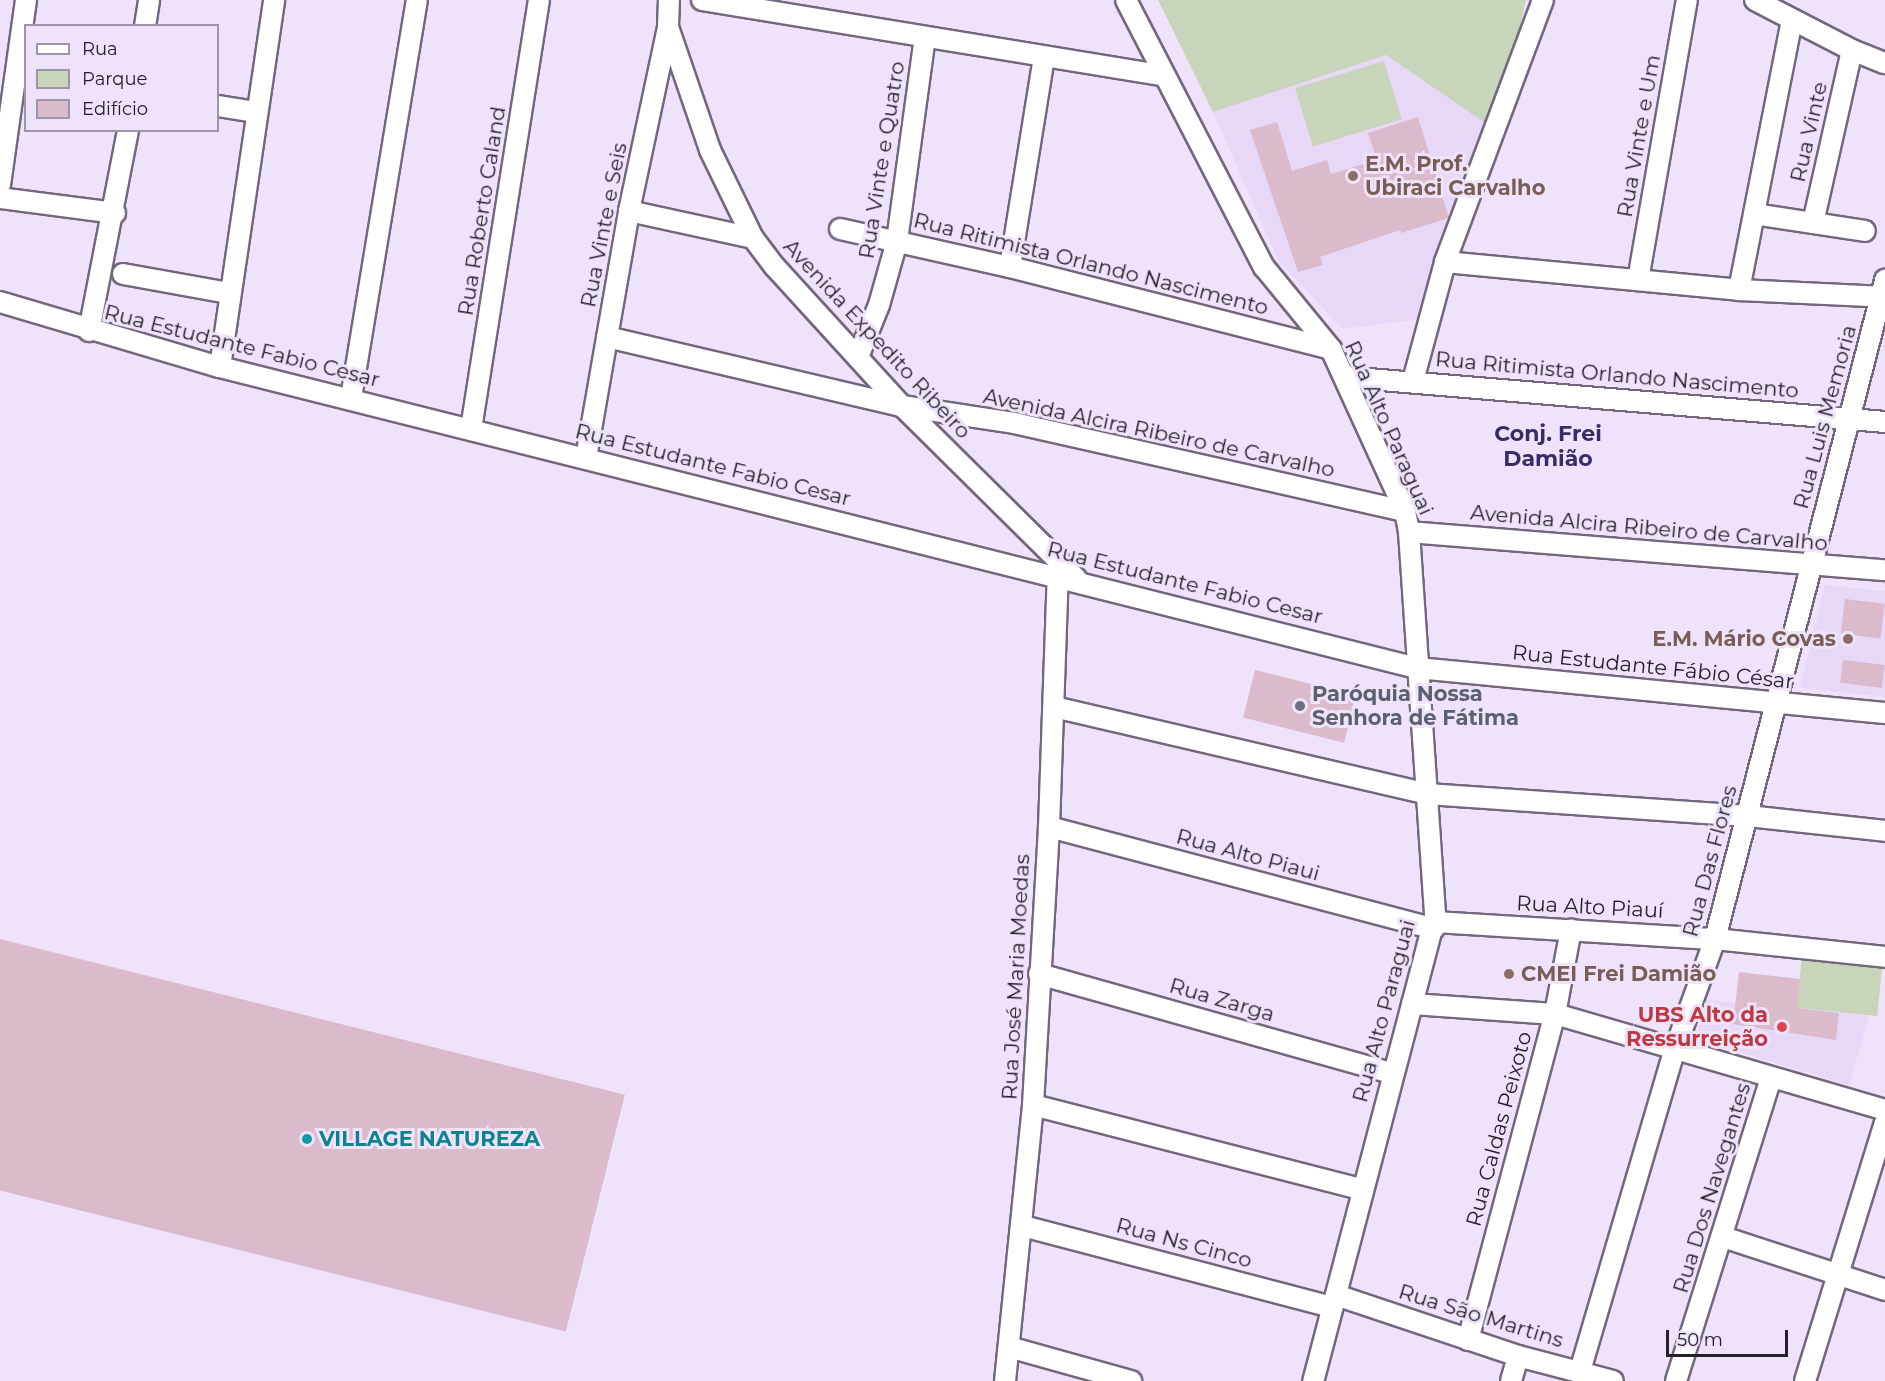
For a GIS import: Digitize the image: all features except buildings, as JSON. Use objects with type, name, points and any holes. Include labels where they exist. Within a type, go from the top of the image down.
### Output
[{"type":"street","points":[[0,184],[26,0]]},
{"type":"street","points":[[145,24],[149,0]]},
{"type":"street","points":[[220,367],[274,0]]},
{"type":"street","points":[[351,398],[417,0]]},
{"type":"street","name":"Rua Roberto Caland","points":[[471,429],[539,0]]},
{"type":"street","name":"Rua Vinte e Seis","points":[[586,458],[629,211],[668,27],[669,0]]},
{"type":"street","points":[[702,0],[1164,76]]},
{"type":"street","name":"Rua Alto Paraguai","points":[[1126,0],[1264,267],[1330,349],[1345,377],[1405,512],[1409,532],[1434,925],[1392,1072],[1313,1381]]},
{"type":"street","points":[[1413,381],[1445,262],[1543,0]]},
{"type":"street","name":"Rua Vinte e Um","points":[[1638,280],[1687,0]]},
{"type":"street","points":[[1755,0],[1792,21],[1885,63]]},
{"type":"street","points":[[1739,290],[1792,21]]},
{"type":"street","name":"Avenida Expedito Ribeiro","points":[[668,27],[710,150],[753,238],[808,306],[902,406],[1077,580]]},
{"type":"street","name":"Rua Vinte e Quatro","points":[[858,357],[879,305],[897,241],[925,37]]},
{"type":"street","name":"Rua Vinte","points":[[1813,223],[1852,50]]},
{"type":"street","points":[[1010,267],[1044,57]]},
{"type":"street","points":[[219,106],[256,112]]},
{"type":"street","points":[[89,331],[115,213],[128,132]]},
{"type":"street","points":[[0,198],[115,213]]},
{"type":"street","points":[[629,211],[753,238]]},
{"type":"street","points":[[1754,214],[1865,231]]},
{"type":"street","name":"Rua Ritimista Orlando Nascimento","points":[[840,230],[1010,267],[1330,349]]},
{"type":"street","points":[[1445,262],[1739,290],[1884,292]]},
{"type":"street","points":[[123,274],[229,294]]},
{"type":"street","name":"Rua Luis Memoria","points":[[1809,565],[1852,418],[1884,292]]},
{"type":"street","name":"Rua Estudante Fabio Cesar","points":[[0,302],[89,331],[220,367],[1058,575],[1417,668]]},
{"type":"street","name":"Avenida Alcira Ribeiro de Carvalho","points":[[608,337],[902,406],[1014,423],[1405,512]]},
{"type":"street","name":"Rua Ritimista Orlando Nascimento","points":[[1345,377],[1885,422]]},
{"type":"street","name":"Avenida Alcira Ribeiro de Carvalho","points":[[1409,532],[1885,570]]},
{"type":"street","name":"Rua Das Flores","points":[[1580,1371],[1675,1049],[1715,939],[1748,816],[1809,565]]},
{"type":"street","name":"Rua José Maria Moedas","points":[[1005,1381],[1023,1226],[1033,1105],[1049,827],[1058,575]]},
{"type":"street","name":"Rua Estudante Fábio César","points":[[1417,668],[1885,713]]},
{"type":"street","points":[[1054,707],[1427,794],[1748,816],[1885,831]]},
{"type":"street","name":"Rua Alto Piaui","points":[[1049,827],[1434,925]]},
{"type":"street","name":"Rua Alto Piauí","points":[[1434,925],[1571,929],[1715,939],[1885,957]]},
{"type":"street","name":"Rua Caldas Peixoto","points":[[1468,1340],[1554,1014],[1571,929]]},
{"type":"street","name":"Rua Zarga","points":[[1039,974],[1392,1072]]},
{"type":"street","points":[[1412,1004],[1554,1014],[1885,1110]]},
{"type":"street","name":"Rua Dos Navegantes","points":[[1676,1381],[1723,1237],[1771,1077]]},
{"type":"street","points":[[1033,1105],[1361,1189]]},
{"type":"street","points":[[1805,1381],[1885,1123]]},
{"type":"street","name":"Rua Ns Cinco","points":[[1023,1226],[1334,1301]]},
{"type":"street","points":[[1723,1237],[1885,1290]]},
{"type":"street","name":"Rua São Martins","points":[[1334,1301],[1518,1356],[1613,1381]]},
{"type":"street","points":[[1009,1347],[1131,1381]]},
{"type":"street","points":[[1511,1381],[1518,1356]]},
{"type":"shaded area","name":"E.M. Prof. Ubiraci Carvalho","points":[[1386,55],[1485,123],[1430,276],[1422,319],[1343,329],[1279,262],[1213,112]]},
{"type":"shaded area","name":"E.M. Mário Covas","points":[[1825,585],[1885,591],[1885,697],[1800,688]]},
{"type":"shaded area","name":"UBS Alto da Ressurreição","points":[[1706,1000],[1869,1016],[1849,1085],[1696,1039]]},
{"type":"green space","points":[[1158,0],[1526,0],[1518,37],[1485,123],[1386,55],[1213,112]]},
{"type":"green space","points":[[1384,61],[1402,119],[1313,147],[1295,88]]},
{"type":"green space","points":[[1802,956],[1883,964],[1877,1016],[1797,1008]]},
{"type":"place","name":"E.M. Prof. Ubiraci Carvalho","points":[[1353,176]]},
{"type":"place","name":"E.M. Mário Covas","points":[[1848,639]]},
{"type":"place","name":"Paróquia Nossa Senhora de Fátima","points":[[1300,706]]},
{"type":"place","name":"CMEI Frei Damião","points":[[1509,974]]},
{"type":"place","name":"UBS Alto da Ressurreição","points":[[1782,1027]]},
{"type":"place","name":"VILLAGE NATUREZA","points":[[307,1139]]},
{"type":"district","name":"Conj. Frei Damião","points":[[1548,446]]}]
